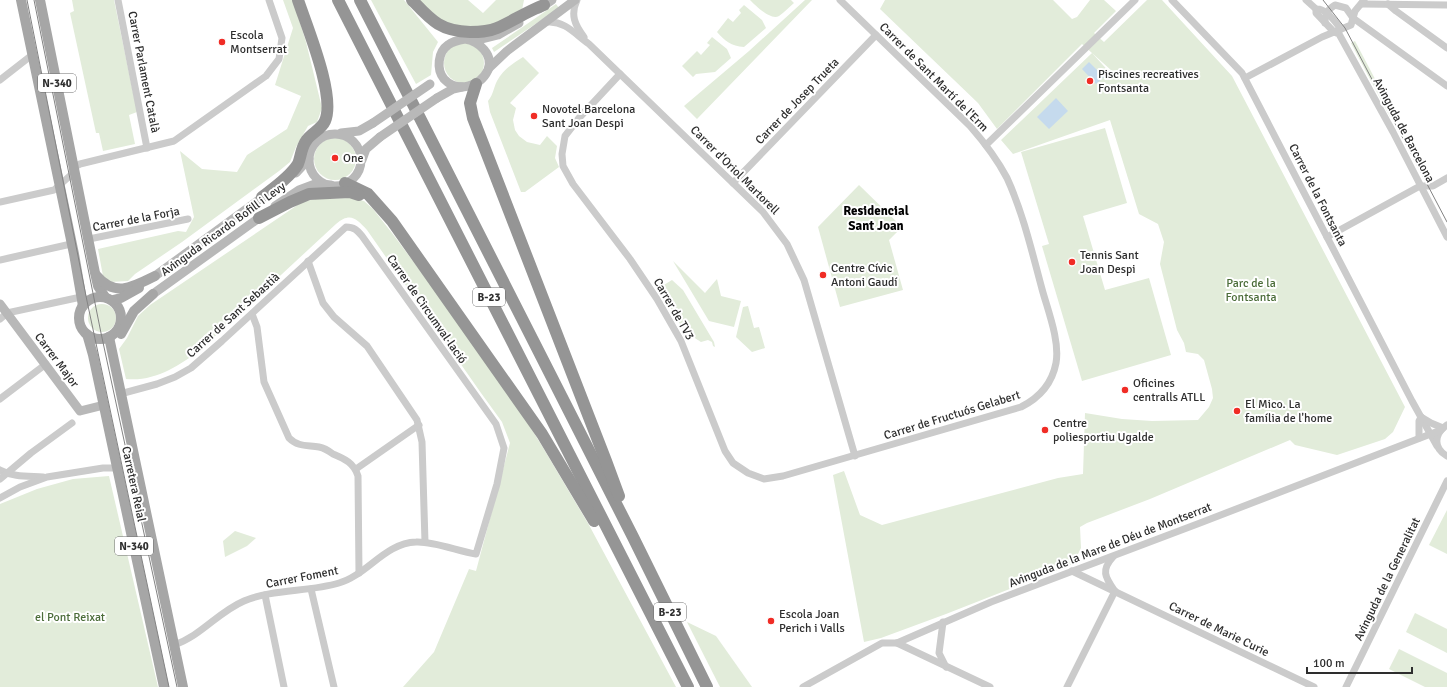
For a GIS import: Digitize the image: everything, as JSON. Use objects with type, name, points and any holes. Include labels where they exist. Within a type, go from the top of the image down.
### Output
[{"type":"highway","points":[[262,197],[287,176],[297,164],[305,141],[321,127],[326,119],[326,86],[298,0]]},
{"type":"highway","points":[[304,0],[331,78],[334,92],[331,134]]},
{"type":"highway","name":"B-23","points":[[338,0],[688,687]]},
{"type":"highway","name":"B-23","points":[[360,0],[633,537],[707,687]]},
{"type":"highway","points":[[411,0],[428,17],[440,26],[465,32],[481,32],[495,29],[548,3]]},
{"type":"highway","points":[[411,0],[428,22],[434,27],[448,35],[470,40]]},
{"type":"highway","points":[[476,84],[470,103],[473,118],[606,461],[633,537]]},
{"type":"highway","points":[[345,184],[368,194],[384,212],[542,434],[640,594]]},
{"type":"highway","points":[[259,218],[309,194],[321,193],[350,192],[357,194],[370,200],[384,212]]},
{"type":"main road","name":"N-340","points":[[21,0],[82,302],[80,322],[87,334]]},
{"type":"main road","name":"N-340","points":[[40,0],[98,286],[120,309],[121,317]]},
{"type":"main road","points":[[95,273],[103,283],[109,286],[121,288],[138,284],[155,276]]},
{"type":"main road","points":[[82,302],[91,299],[122,298],[155,276]]},
{"type":"main road","points":[[87,334],[99,339],[109,337],[119,325],[121,317],[131,307],[141,299],[153,294]]},
{"type":"main road","points":[[112,351],[115,342],[134,312],[153,294]]},
{"type":"main road","name":"Carretera Reial","points":[[87,334],[104,405],[164,687]]},
{"type":"main road","name":"Carretera Reial","points":[[109,337],[183,687]]},
{"type":"street","name":"Carrer Parlament Català","points":[[118,0],[147,148]]},
{"type":"street","points":[[0,202],[50,192],[59,187],[72,174],[74,167],[174,141],[266,76],[279,59],[282,38],[269,0]]},
{"type":"street","points":[[548,3],[506,31],[490,38],[457,40],[447,45],[442,51],[436,78],[430,84],[359,131],[331,134],[318,140],[314,145],[309,159],[313,174],[322,182],[331,185],[345,184],[355,177],[360,168],[366,149],[380,137],[449,91],[476,84],[481,80],[489,68],[507,51],[576,0]]},
{"type":"street","name":"Carrer d'Oriol Martorell","points":[[576,0],[573,18],[580,32],[589,44]]},
{"type":"street","name":"Carrer de Sant Martí de l'Erm","points":[[840,0],[965,120],[986,145],[1000,166],[1013,193],[1024,225],[1048,309],[1057,350],[1056,363],[1049,383]]},
{"type":"street","points":[[986,145],[1136,0]]},
{"type":"street","name":"Carrer de la Fontsanta","points":[[1172,0],[1242,73],[1245,78],[1420,417],[1442,452]]},
{"type":"street","name":"Avinguda de Barcelona","points":[[1306,0],[1316,8],[1319,8],[1326,13],[1338,32],[1393,132],[1447,237]]},
{"type":"street","points":[[1440,0],[1447,5]]},
{"type":"street","points":[[1245,78],[1350,25],[1355,11],[1363,2],[1447,5]]},
{"type":"street","points":[[1388,4],[1447,48]]},
{"type":"street","points":[[1325,23],[1326,13],[1328,10],[1335,5],[1341,6],[1348,10],[1353,18],[1447,86]]},
{"type":"street","name":"Avinguda de Barcelona","points":[[1316,8],[1316,13],[1325,23],[1338,32]]},
{"type":"street","name":"Carrer d'Oriol Martorell","points":[[548,22],[556,21],[564,25],[589,44],[763,212],[776,227],[796,261],[804,280],[816,316],[855,456]]},
{"type":"street","name":"Carrer de Josep Trueta","points":[[733,183],[876,35]]},
{"type":"street","points":[[470,40],[481,46],[486,52],[489,68]]},
{"type":"street","points":[[0,80],[32,54]]},
{"type":"street","points":[[439,65],[443,77],[448,82],[462,87]]},
{"type":"street","name":"Carrer de TV3","points":[[620,74],[579,118],[565,136],[562,154],[564,166],[573,184],[630,259],[664,311],[688,357],[726,451],[733,463],[748,473],[764,479],[783,476],[855,456]]},
{"type":"street","points":[[331,134],[348,137],[356,144],[361,155],[360,168]]},
{"type":"street","name":"Avinguda Ricardo Bofill i Levy","points":[[155,276],[262,197],[292,178],[309,159]]},
{"type":"street","points":[[1327,237],[1420,186],[1433,186],[1447,178]]},
{"type":"street","name":"Avinguda Ricardo Bofill i Levy","points":[[153,294],[282,200],[299,190],[315,184],[331,185]]},
{"type":"street","name":"Carrer de la Forja","points":[[89,240],[188,219]]},
{"type":"street","name":"Carrer de Sant Sebastià","points":[[120,394],[156,384],[191,368],[206,356],[346,227]]},
{"type":"street","name":"Carrer de Circumval·lació","points":[[346,227],[357,229],[486,411]]},
{"type":"street","points":[[0,260],[71,244]]},
{"type":"street","points":[[308,261],[323,304],[334,317],[367,346],[410,408],[419,425],[422,442],[425,542]]},
{"type":"street","points":[[3,316],[76,299],[82,302]]},
{"type":"street","name":"Carrer Major","points":[[0,304],[3,316],[46,364],[80,410],[104,405]]},
{"type":"street","points":[[252,314],[257,327],[264,382],[278,417],[289,438],[294,443],[320,447],[346,459],[356,469],[358,476],[360,573]]},
{"type":"street","points":[[0,399],[46,364]]},
{"type":"street","name":"Carrer de Fructuós Gelabert","points":[[855,456],[1021,407],[1035,399],[1049,383]]},
{"type":"street","name":"Carrer Foment","points":[[174,645],[192,637],[234,606],[242,602],[265,595],[311,589],[341,583],[360,573],[385,553],[407,543],[425,542],[461,552],[476,554],[497,484],[504,448],[496,424],[486,411]]},
{"type":"street","points":[[1419,438],[1420,417],[1444,428]]},
{"type":"street","points":[[0,479],[3,472],[72,423]]},
{"type":"street","points":[[356,469],[419,425]]},
{"type":"street","points":[[1430,434],[1444,428]]},
{"type":"street","points":[[1444,428],[1437,440],[1447,463]]},
{"type":"street","name":"Avinguda de la Mare de Déu de Montserrat","points":[[803,687],[882,643],[897,643],[943,622],[1072,571],[1430,434]]},
{"type":"street","points":[[3,472],[16,476],[47,477],[103,468],[117,468]]},
{"type":"street","points":[[0,498],[20,487],[47,477]]},
{"type":"street","name":"Avinguda de la Generalitat","points":[[1346,687],[1447,481]]},
{"type":"street","points":[[1067,687],[1115,591],[1106,578],[1105,572],[1107,564],[1114,556]]},
{"type":"street","name":"Carrer de Marie Curie","points":[[1072,571],[1314,687]]},
{"type":"street","points":[[311,589],[334,687]]},
{"type":"street","points":[[265,595],[284,687]]},
{"type":"street","points":[[943,622],[939,653],[946,667]]},
{"type":"street","points":[[897,643],[990,687]]},
{"type":"green space","points":[[72,0],[114,0],[137,112],[129,115],[135,144],[103,151],[99,133],[96,133],[70,13],[74,11]]},
{"type":"green space","points":[[283,0],[293,0],[306,42],[322,108],[317,122],[308,126],[296,147],[290,162],[279,171],[182,242],[135,274],[128,281],[110,282],[103,276],[98,249],[178,231],[186,232],[194,217],[180,151],[202,169],[237,172],[247,155],[287,129],[301,96],[275,85],[293,28]]},
{"type":"green space","points":[[371,0],[404,0],[438,42],[433,52],[431,75],[416,84]]},
{"type":"green space","points":[[417,0],[468,0],[483,13],[496,0],[524,0],[522,10],[492,27],[449,26]]},
{"type":"green space","points":[[750,0],[791,0],[794,3],[776,17],[768,15]]},
{"type":"green space","points":[[805,0],[812,0],[697,119],[684,106],[749,51]]},
{"type":"green space","name":"Parc de la Fontsanta","points":[[885,0],[1053,0],[1072,19],[1077,17],[1090,0],[1104,0],[1116,11],[1094,33],[1104,42],[1147,0],[1162,0],[1232,76],[1405,407],[1393,432],[1385,439],[1337,455],[1295,445],[1290,440],[1080,527],[1081,548],[1073,564],[946,614],[881,638],[864,642],[833,475],[844,471],[860,515],[882,525],[1058,478],[1083,474],[1085,413],[1122,419],[1152,421],[1198,420],[1209,407],[1213,398],[1204,360],[1198,354],[1186,352],[1184,343],[1177,330],[1160,264],[1164,242],[1158,224],[1139,214],[1110,120],[1013,154],[1001,140],[1092,53],[1082,44],[997,129],[978,103],[880,9]],"holes":[[[1092,53],[1112,71],[1113,76]]]},
{"type":"green space","points":[[556,4],[559,8],[494,52],[492,48]]},
{"type":"green space","points":[[744,5],[762,20],[766,28],[744,47],[735,46],[717,32],[728,18],[733,22],[741,13],[739,10]]},
{"type":"green space","points":[[712,37],[727,49],[731,58],[715,72],[696,74],[693,77],[682,66],[697,51],[701,55],[710,45],[707,43]]},
{"type":"green space","points":[[1355,41],[1394,115],[1390,117],[1351,43]]},
{"type":"green space","points":[[464,43],[472,45],[478,49],[482,55],[484,63],[482,71],[478,77],[472,81],[464,83],[456,81],[450,77],[446,71],[444,63],[446,55],[450,49],[456,45]]},
{"type":"green space","points":[[523,57],[539,73],[510,103],[516,108],[513,120],[515,130],[519,136],[527,142],[540,145],[547,136],[557,146],[555,158],[559,167],[525,192],[521,192],[490,112],[488,101],[502,73]]},
{"type":"green space","name":"Tennis Sant Joan Despi","points":[[1105,128],[1127,203],[1083,216],[1105,290],[1149,278],[1171,355],[1082,381],[1042,246],[1049,244],[1021,152]]},
{"type":"green space","points":[[331,138],[339,138],[347,141],[353,147],[356,159],[353,171],[347,177],[339,180],[331,180],[323,177],[317,171],[314,163],[314,155],[317,147],[323,141]]},
{"type":"green space","points":[[859,185],[902,227],[889,240],[903,290],[840,307],[818,227]]},
{"type":"green space","points":[[351,198],[364,201],[373,209],[453,315],[511,396],[589,525],[676,687],[403,687],[434,652],[469,569],[476,571],[510,443],[502,422],[367,230],[353,218],[345,218],[336,224],[192,356],[166,372],[146,378],[126,379],[119,349],[127,338],[138,316],[150,305],[302,202],[315,199]]},
{"type":"green space","points":[[673,261],[705,293],[717,279],[721,296],[741,301],[734,327],[709,321]]},
{"type":"green space","points":[[672,280],[683,290],[714,342],[715,347],[713,346],[712,342],[708,340],[701,342],[684,331],[659,288]]},
{"type":"green space","points":[[102,304],[108,305],[112,308],[115,312],[115,324],[112,328],[108,331],[102,332],[96,331],[92,328],[89,324],[88,318],[89,312],[92,308],[96,305]]},
{"type":"green space","points":[[748,306],[754,328],[759,327],[765,348],[752,352],[736,337],[743,307]]},
{"type":"green space","name":"el Pont Reixat","points":[[109,476],[158,687],[0,687],[0,504],[37,489],[73,479]]},
{"type":"green space","points":[[1447,510],[1447,554],[1429,545]]},
{"type":"green space","points":[[235,531],[256,538],[247,546],[225,557],[223,541]]},
{"type":"green space","points":[[1415,613],[1447,629],[1447,653],[1406,632]]},
{"type":"green space","points":[[687,622],[716,636],[752,687],[720,687]]},
{"type":"green space","points":[[1399,649],[1447,673],[1447,687],[1425,687],[1389,669]]},
{"type":"water","points":[[1089,62],[1104,77],[1096,84],[1082,69]]},
{"type":"water","points":[[1056,98],[1068,111],[1049,129],[1037,117]]},
{"type":"tram line","points":[[27,0],[87,301],[169,687]]},
{"type":"tram line","points":[[34,0],[101,333],[177,687]]},
{"type":"tram line","points":[[1323,0],[1345,28],[1447,222]]},
{"type":"place","name":"Escola Montserrat","points":[[222,42]]},
{"type":"place","name":"Piscines recreatives Fontsanta","points":[[1090,81]]},
{"type":"place","name":"Novotel Barcelona Sant Joan Despi","points":[[534,116]]},
{"type":"place","name":"One","points":[[335,158]]},
{"type":"place","name":"Tennis Sant Joan Despi","points":[[1072,262]]},
{"type":"place","name":"Centre Cívic Antoni Gaudí","points":[[823,275]]},
{"type":"place","name":"Oficines centralls ATLL","points":[[1125,390]]},
{"type":"place","name":"El Mico. La família de l'home","points":[[1237,411]]},
{"type":"place","name":"Centre poliesportiu Ugalde","points":[[1045,430]]},
{"type":"place","name":"Escola Joan Perich i Valls","points":[[771,621]]},
{"type":"district","name":"Residencial Sant Joan","points":[[876,218]]}]
